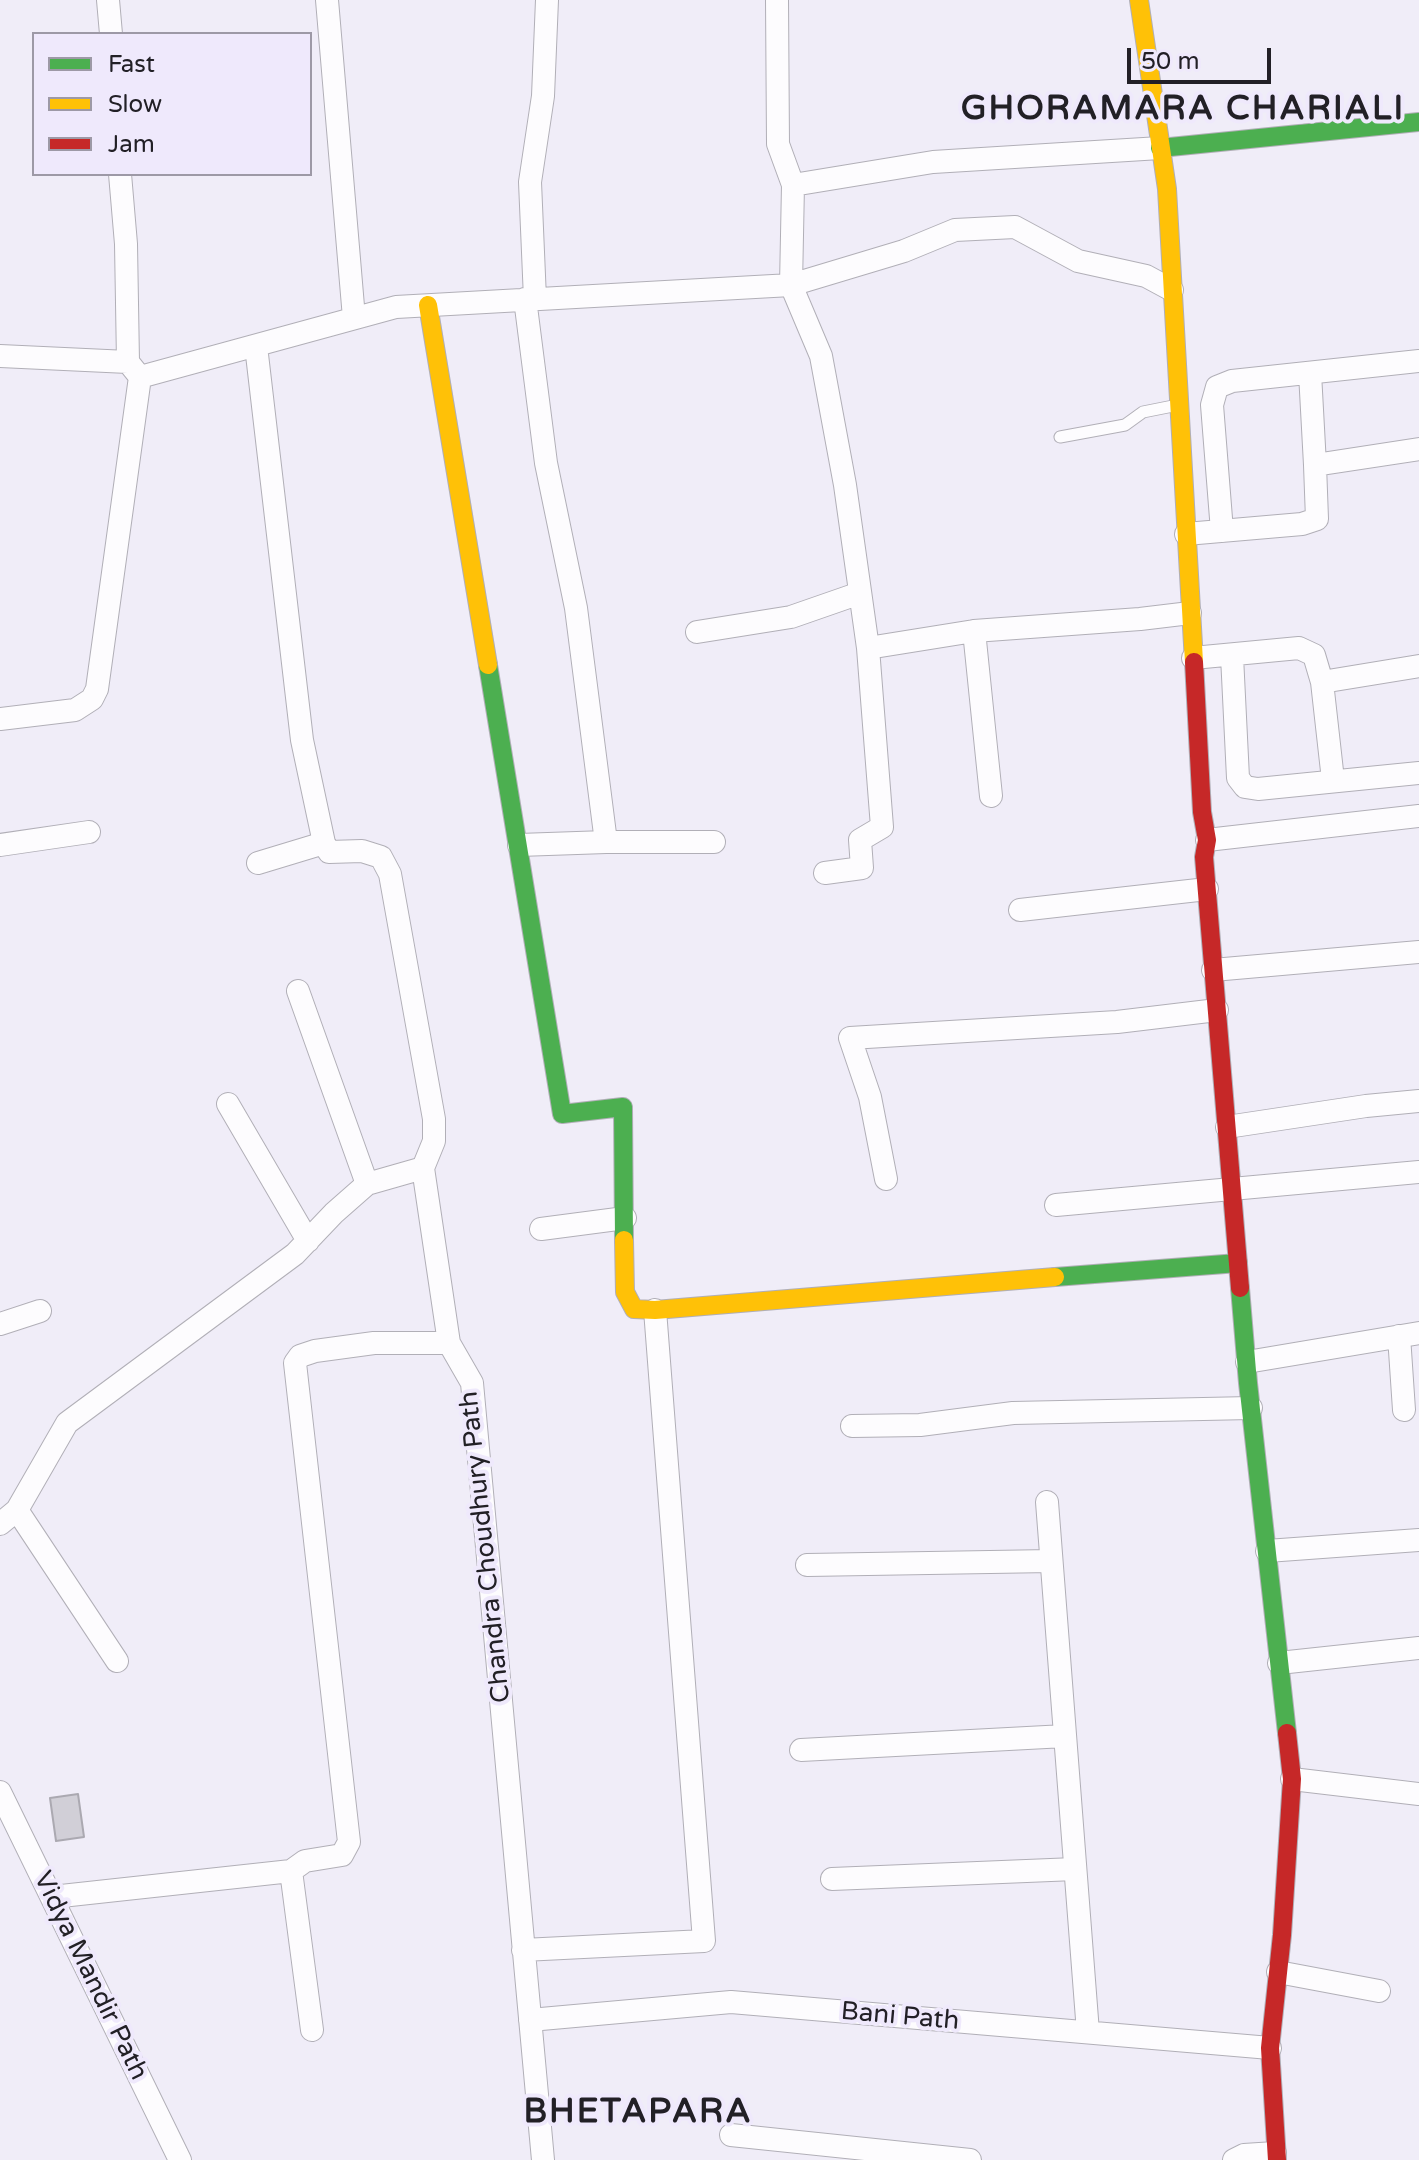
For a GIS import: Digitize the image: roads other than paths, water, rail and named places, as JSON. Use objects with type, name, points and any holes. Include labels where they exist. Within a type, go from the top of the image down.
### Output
[{"type":"street","points":[[108,0],[111,32]]},
{"type":"street","points":[[327,0],[354,318]]},
{"type":"street","points":[[547,0],[543,96],[530,182],[530,299],[546,463],[576,608],[606,842]]},
{"type":"street","points":[[777,0],[778,144],[793,185],[791,285],[821,356],[845,485],[868,648],[882,827],[860,840],[862,868],[825,873]]},
{"type":"street","points":[[1139,0],[1167,189],[1202,812],[1207,840],[1204,857],[1251,1408],[1292,1779],[1270,2048],[1276,2157],[1244,2155],[1234,2160]]},
{"type":"street","points":[[793,185],[933,162],[1160,148],[1419,122]]},
{"type":"street","points":[[0,719],[75,710],[92,699],[97,689],[134,369],[120,176]]},
{"type":"street","points":[[0,356],[134,369],[256,346],[396,307],[791,285],[904,251],[955,230],[1015,227],[1078,261],[1146,276],[1172,290]]},
{"type":"street","points":[[428,305],[562,1114],[623,1107],[625,1292],[634,1309],[655,1310],[1238,1263]]},
{"type":"street","points":[[117,1661],[8,1517],[67,1423],[295,1254],[367,1184],[423,1168],[434,1141],[434,1119],[390,874],[381,857],[362,851],[329,852],[324,843],[302,740],[256,346]]},
{"type":"street","points":[[1222,531],[1212,405],[1217,387],[1232,381],[1419,361]]},
{"type":"street","points":[[1186,534],[1302,524],[1317,519],[1319,507],[1310,373]]},
{"type":"street","points":[[1315,465],[1419,449]]},
{"type":"street","points":[[697,632],[791,617],[860,593]]},
{"type":"street","points":[[868,648],[974,631],[1190,613]]},
{"type":"street","points":[[974,631],[991,796]]},
{"type":"street","points":[[1193,658],[1299,648],[1314,655],[1322,682],[1333,780]]},
{"type":"street","points":[[1232,656],[1238,778],[1245,787],[1258,789],[1419,773]]},
{"type":"street","points":[[1322,682],[1419,666]]},
{"type":"street","points":[[1207,840],[1419,816]]},
{"type":"street","points":[[0,845],[89,832]]},
{"type":"street","points":[[519,845],[714,842]]},
{"type":"street","points":[[258,863],[324,843]]},
{"type":"street","points":[[1020,910],[1207,889]]},
{"type":"street","points":[[1213,970],[1419,952]]},
{"type":"street","points":[[298,991],[367,1184]]},
{"type":"street","points":[[886,1179],[870,1097],[850,1038],[1117,1022],[1217,1010]]},
{"type":"street","points":[[1227,1127],[1419,1101]]},
{"type":"street","points":[[228,1104],[308,1241]]},
{"type":"street","name":"Chandra Choudhury Path","points":[[423,1168],[449,1343],[472,1383],[543,2160]]},
{"type":"street","points":[[1056,1205],[1419,1172]]},
{"type":"street","points":[[541,1229],[625,1218]]},
{"type":"street","points":[[523,1950],[704,1941],[655,1310]]},
{"type":"street","points":[[0,1324],[40,1311]]},
{"type":"street","points":[[1247,1362],[1409,1334],[1404,1410]]},
{"type":"street","points":[[52,1897],[291,1871],[305,1861],[342,1855],[349,1842],[295,1363],[300,1356],[315,1351],[374,1343],[449,1343]]},
{"type":"street","points":[[852,1426],[920,1425],[1013,1413],[1251,1408]]},
{"type":"street","points":[[1047,1502],[1088,2032]]},
{"type":"street","points":[[1267,1551],[1419,1540]]},
{"type":"street","points":[[807,1565],[1051,1561]]},
{"type":"street","points":[[1279,1663],[1419,1648]]},
{"type":"street","points":[[801,1750],[1065,1736]]},
{"type":"street","points":[[1292,1779],[1419,1794]]},
{"type":"street","name":"Vidya Mandir Path","points":[[0,1792],[180,2160]]},
{"type":"street","points":[[832,1879],[1075,1869]]},
{"type":"street","points":[[291,1871],[312,2030]]},
{"type":"street","points":[[1278,1972],[1379,1991]]},
{"type":"street","name":"Bani Path","points":[[530,2020],[731,2002],[1270,2048]]},
{"type":"street","points":[[731,2135],[970,2160]]},
{"type":"lane","points":[[1060,437],[1125,425],[1142,412],[1179,405]]},
{"type":"district","name":"GHORAMARA CHARIALI","points":[[1183,110]]},
{"type":"district","name":"BHETAPARA","points":[[638,2113]]}]
